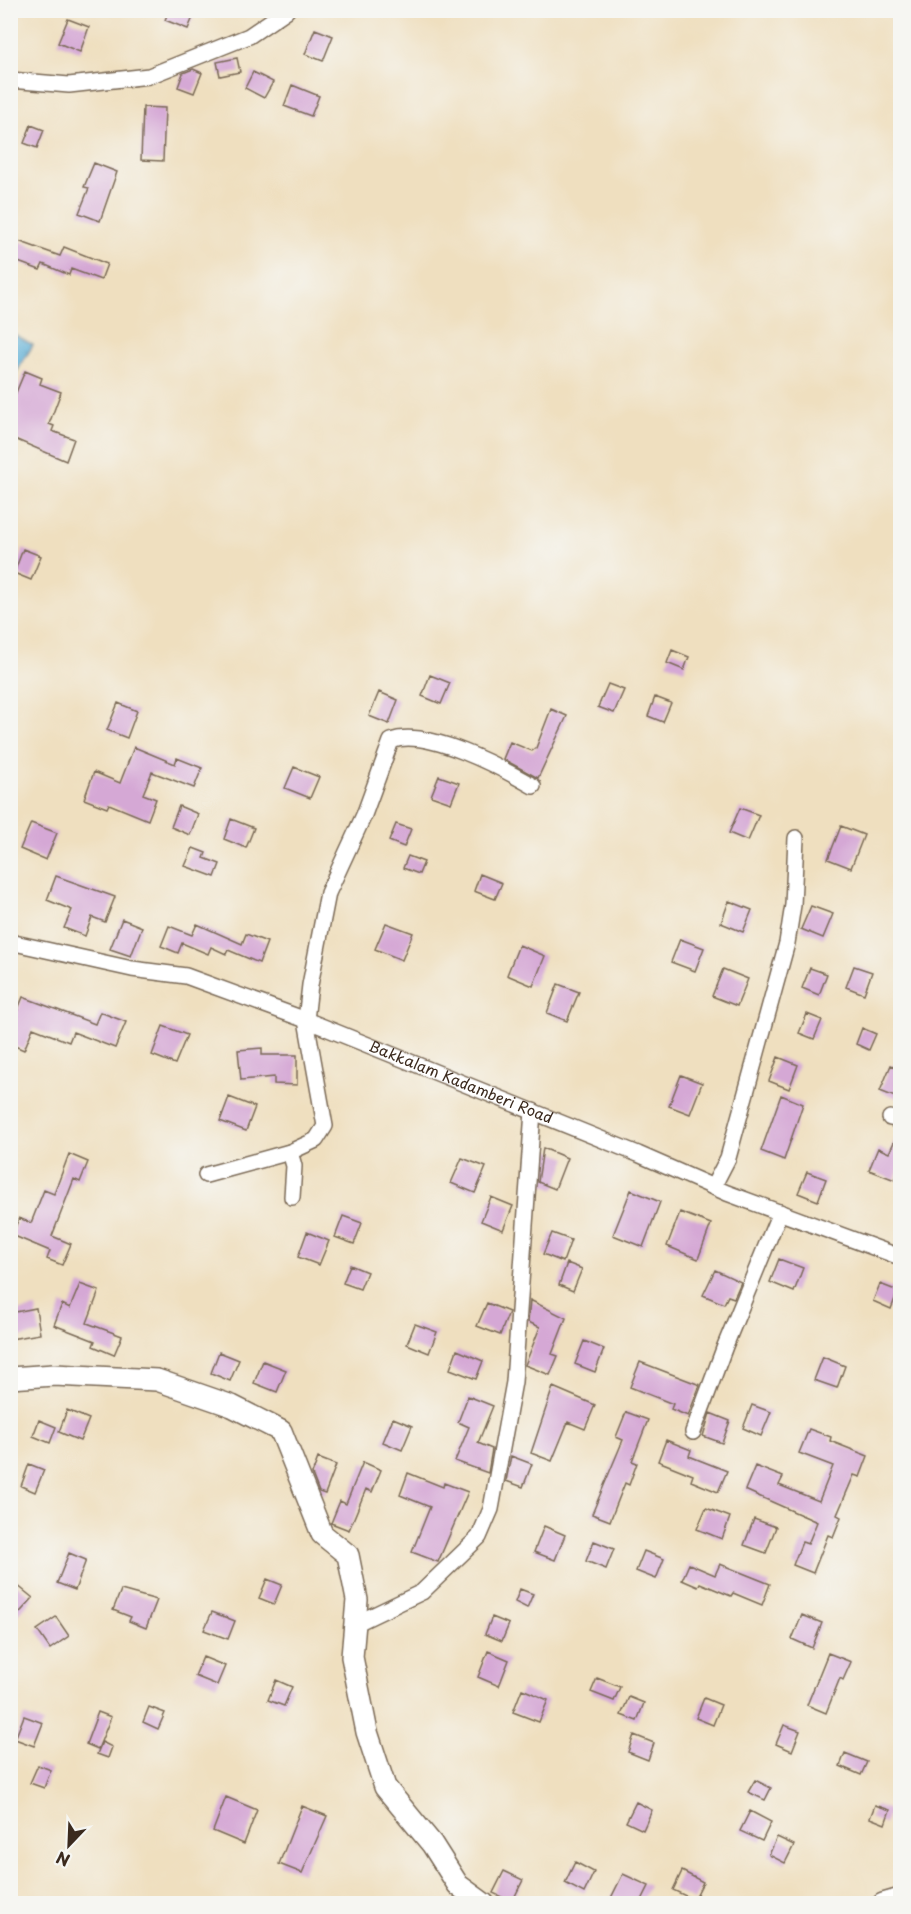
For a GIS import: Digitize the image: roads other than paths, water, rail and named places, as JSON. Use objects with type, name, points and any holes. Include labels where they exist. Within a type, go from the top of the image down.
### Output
[{"type":"street","points":[[10,80],[69,85],[149,76],[249,36],[287,10]]},
{"type":"street","points":[[206,1175],[290,1152],[316,1140],[325,1126],[306,1020],[328,893],[342,857],[364,815],[391,741],[409,739],[457,748],[533,786]]},
{"type":"street","points":[[713,1187],[728,1158],[787,943],[794,905],[796,838]]},
{"type":"street","name":"Bakkalam Kadamberi Road","points":[[10,942],[132,969],[186,976],[306,1020],[533,1111],[713,1187],[900,1257]]},
{"type":"street","points":[[355,1624],[422,1592],[479,1536],[491,1509],[514,1382],[533,1111]]},
{"type":"street","points":[[290,1152],[294,1166],[292,1197]]},
{"type":"street","points":[[693,1432],[725,1346],[780,1212]]},
{"type":"street","points":[[10,1378],[54,1375],[157,1380],[232,1406],[282,1431],[322,1534],[348,1555],[357,1600],[352,1657],[367,1732],[385,1787],[432,1844],[458,1885],[484,1904]]},
{"type":"street","points":[[883,1904],[900,1899]]},
{"type":"water","points":[[11,333],[33,345],[11,381]]}]
